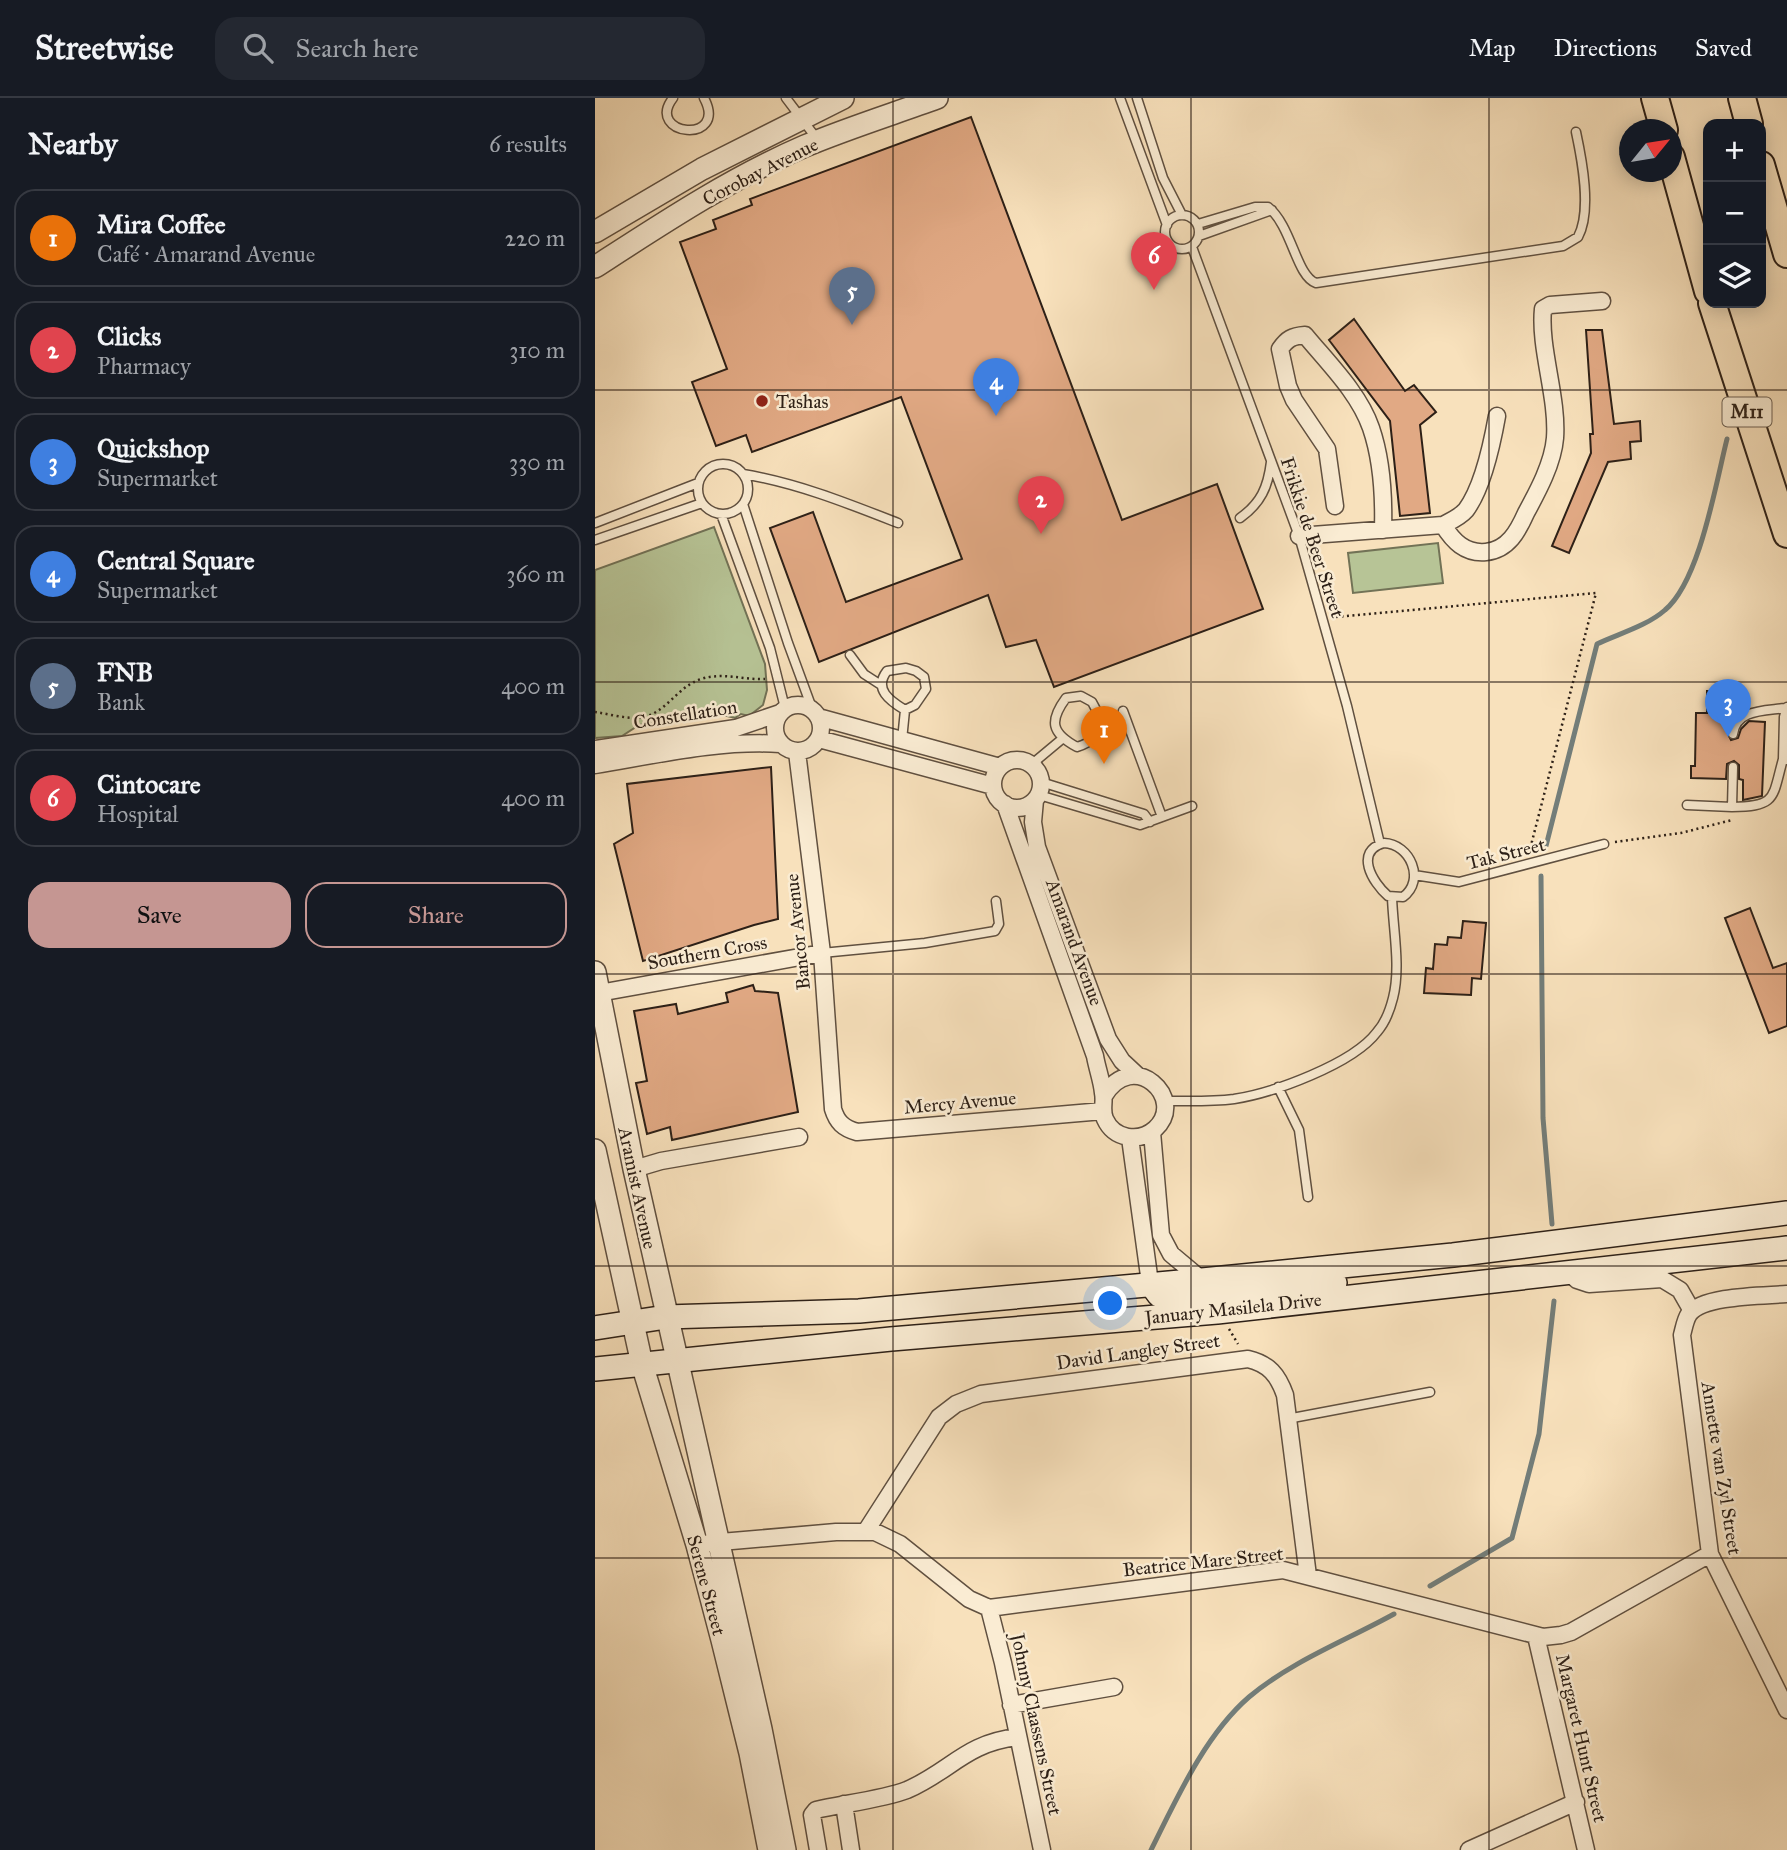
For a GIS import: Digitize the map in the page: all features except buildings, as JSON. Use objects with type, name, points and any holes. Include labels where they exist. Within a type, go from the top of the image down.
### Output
[{"type":"main road","points":[[1655,98],[1661,119]]},
{"type":"main road","points":[[1678,182],[1703,273]]},
{"type":"main road","points":[[1766,182],[1787,254]]},
{"type":"main road","name":"M11","points":[[1714,308],[1787,534]]},
{"type":"main road","name":"January Masilela Drive","points":[[595,1328],[666,1317],[859,1311],[1202,1280],[1453,1255],[1787,1213]]},
{"type":"main road","name":"January Masilela Drive","points":[[595,1369],[919,1337],[1217,1312],[1787,1248]]},
{"type":"main road","points":[[1150,1283],[1159,1295],[1177,1299],[1361,1281],[1392,1280],[1439,1286]]},
{"type":"street","name":"Corobay Avenue","points":[[595,232],[702,169],[843,98]]},
{"type":"street","name":"Corobay Avenue","points":[[595,267],[736,181],[818,141],[937,98]]},
{"type":"street","points":[[1443,525],[1458,544],[1483,552],[1490,552],[1507,543],[1519,530],[1548,465],[1555,439],[1543,309],[1550,305],[1602,301]]},
{"type":"street","points":[[1335,506],[1327,449],[1294,400],[1288,386],[1280,349],[1287,340],[1296,336],[1305,335],[1350,391],[1370,426],[1379,460],[1384,499],[1383,530]]},
{"type":"street","points":[[1299,536],[1443,525],[1465,510],[1472,498],[1488,458],[1497,416]]},
{"type":"street","points":[[816,714],[821,724],[819,739],[810,749],[797,752],[780,744],[774,726],[782,711],[799,704],[816,714],[1000,767]]},
{"type":"street","name":"Constellation","points":[[595,749],[736,729],[782,711]]},
{"type":"street","points":[[819,739],[993,786]]},
{"type":"street","name":"Constellation","points":[[595,765],[706,747],[751,743],[780,744]]},
{"type":"street","name":"Bancor Avenue","points":[[797,752],[821,953],[833,1109]]},
{"type":"street","points":[[1018,760],[1031,764],[1040,775],[1038,793],[1030,805],[1017,808],[1005,804],[995,793],[993,780],[1000,767],[1018,760]]},
{"type":"street","name":"Amarand Avenue","points":[[1038,793],[1034,822],[1037,847],[1108,1039],[1122,1061],[1137,1075]]},
{"type":"street","name":"Amarand Avenue","points":[[1005,804],[1016,843],[1095,1056],[1104,1103]]},
{"type":"street","name":"Southern Cross","points":[[597,983],[821,953]]},
{"type":"street","name":"Aramist Avenue","points":[[597,983],[634,1169],[677,1361]]},
{"type":"street","points":[[1137,1075],[1155,1084],[1164,1101],[1163,1118],[1152,1132],[1130,1138],[1115,1131],[1105,1119],[1104,1103],[1117,1080],[1137,1075]]},
{"type":"street","name":"Mercy Avenue","points":[[833,1109],[839,1123],[857,1132],[1104,1103]]},
{"type":"street","points":[[1152,1132],[1161,1236],[1171,1254],[1202,1280]]},
{"type":"street","points":[[634,1169],[661,1161],[799,1137]]},
{"type":"street","points":[[1130,1138],[1150,1283]]},
{"type":"street","name":"Aramist Avenue","points":[[595,1150],[633,1322]]},
{"type":"street","points":[[1568,1272],[1577,1280],[1589,1284],[1662,1279],[1680,1290],[1692,1311],[1719,1300],[1787,1294]]},
{"type":"street","name":"Annette van Zyl Street","points":[[1692,1311],[1683,1328],[1683,1342],[1710,1554],[1787,1710]]},
{"type":"street","name":"Serene Street","points":[[633,1322],[642,1364],[708,1544],[761,1729],[785,1850]]},
{"type":"street","name":"David Langley Street","points":[[866,1531],[932,1427],[948,1409],[967,1399],[981,1394],[1248,1359],[1262,1363],[1275,1373],[1285,1395],[1308,1576]]},
{"type":"street","name":"Serene Street","points":[[677,1361],[708,1544],[769,1850]]},
{"type":"street","points":[[708,1544],[866,1531],[883,1535],[900,1544],[969,1599],[989,1608]]},
{"type":"street","name":"Beatrice Mare Street","points":[[989,1608],[1283,1570],[1537,1636],[1554,1636],[1571,1632],[1710,1554]]},
{"type":"street","name":"Johnny Claassens Street","points":[[989,1608],[1000,1647],[1042,1850]]},
{"type":"street","name":"Margaret Hunt Street","points":[[1537,1636],[1586,1850]]},
{"type":"street","points":[[1011,1705],[1114,1687]]},
{"type":"street","points":[[818,1850],[812,1815],[816,1810],[905,1791],[974,1748],[995,1740],[1018,1737]]},
{"type":"street","points":[[1469,1850],[1576,1802]]},
{"type":"street","points":[[844,1804],[852,1850]]},
{"type":"lane","points":[[673,98],[667,114],[672,124],[680,130],[691,132],[701,128],[707,119],[709,108],[705,98]]},
{"type":"lane","points":[[786,98],[818,141]]},
{"type":"lane","points":[[1120,98],[1167,225],[1166,238],[1174,247],[1186,249],[1192,247],[1199,236],[1198,224],[1188,216],[1175,216],[1167,225]]},
{"type":"lane","points":[[1137,98],[1163,178],[1182,215]]},
{"type":"lane","points":[[1198,224],[1255,207],[1263,206],[1272,210],[1286,229],[1304,274],[1317,283],[1563,246],[1578,237],[1583,217],[1583,177],[1576,132]]},
{"type":"lane","points":[[1199,236],[1272,210]]},
{"type":"lane","name":"Frikkie de Beer Street","points":[[1192,247],[1299,536],[1347,706],[1380,844]]},
{"type":"lane","points":[[1240,518],[1262,497],[1272,459]]},
{"type":"lane","points":[[743,504],[729,513],[721,514],[710,510],[699,497],[698,483],[704,472],[715,465],[731,465],[743,474],[804,488],[898,523]]},
{"type":"lane","points":[[743,474],[748,489],[743,504],[788,643],[816,714]]},
{"type":"lane","points":[[595,523],[698,483]]},
{"type":"lane","points":[[595,540],[702,503]]},
{"type":"lane","points":[[721,514],[770,648],[782,711]]},
{"type":"lane","points":[[850,655],[864,674],[881,685],[884,694],[905,710]]},
{"type":"lane","points":[[881,685],[887,671],[894,669],[916,671],[924,677],[926,689],[922,698],[905,710]]},
{"type":"lane","points":[[1081,696],[1092,702],[1101,719],[1094,738],[1077,747],[1062,739],[1055,727],[1055,712],[1066,698],[1081,696]]},
{"type":"lane","points":[[1687,805],[1752,806],[1769,801],[1773,795],[1785,760],[1786,707],[1744,715],[1737,721],[1733,734]]},
{"type":"lane","points":[[902,740],[905,710]]},
{"type":"lane","points":[[1122,711],[1162,817]]},
{"type":"lane","points":[[1031,764],[1062,739]]},
{"type":"lane","points":[[1731,807],[1733,767]]},
{"type":"lane","points":[[1038,793],[1140,825],[1192,806]]},
{"type":"lane","points":[[1038,793],[1144,814],[1150,822]]},
{"type":"lane","points":[[1394,843],[1409,859],[1415,883],[1411,891],[1403,897],[1392,897],[1381,889],[1369,869],[1370,850],[1380,844],[1394,843]]},
{"type":"lane","name":"Tak Street","points":[[1414,876],[1458,882],[1604,844]]},
{"type":"lane","points":[[1164,1101],[1237,1098],[1278,1087],[1335,1065],[1372,1038],[1387,1016],[1392,1003],[1395,964],[1392,897]]},
{"type":"lane","points":[[821,953],[925,943],[995,931],[999,924],[996,901]]},
{"type":"lane","points":[[1278,1087],[1299,1130],[1308,1197]]},
{"type":"lane","points":[[1287,1419],[1430,1392]]},
{"type":"path","points":[[1322,618],[1596,593],[1525,865]]},
{"type":"path","points":[[595,712],[645,717],[660,709],[681,688],[718,674],[756,679],[777,678]]},
{"type":"path","points":[[1604,844],[1681,833],[1739,818]]},
{"type":"path","points":[[1217,1312],[1248,1359]]},
{"type":"green space","points":[[714,527],[765,664],[767,690],[763,705],[749,716],[741,714],[735,718],[723,715],[639,725],[622,736],[595,738],[595,570]]},
{"type":"green space","points":[[1438,543],[1443,583],[1353,593],[1348,553]]},
{"type":"waterway","points":[[1546,846],[1597,644],[1650,621],[1665,610],[1677,596],[1688,577],[1705,530],[1727,439]]},
{"type":"waterway","points":[[1541,876],[1543,1118],[1552,1224]]},
{"type":"waterway","points":[[1430,1586],[1512,1538],[1539,1434],[1554,1301]]},
{"type":"waterway","points":[[1151,1850],[1193,1768],[1233,1712],[1266,1684],[1301,1662],[1394,1614]]},
{"type":"place","name":"Cintocare","points":[[1154,290]]},
{"type":"place","name":"FNB","points":[[852,325]]},
{"type":"place","name":"Tashas","points":[[762,401]]},
{"type":"place","name":"Central Square","points":[[996,416]]},
{"type":"place","name":"Clicks","points":[[1041,534]]},
{"type":"place","name":"Quickshop","points":[[1728,737]]},
{"type":"place","name":"Mira Coffee","points":[[1104,764]]}]
